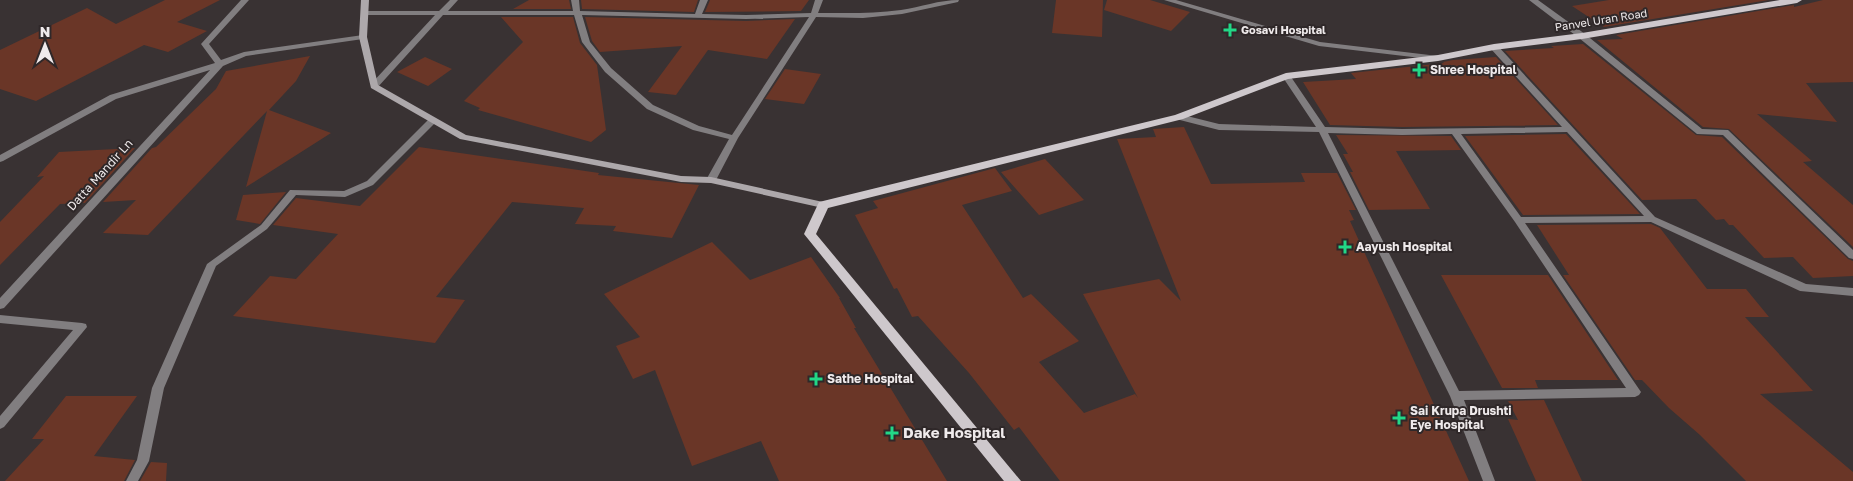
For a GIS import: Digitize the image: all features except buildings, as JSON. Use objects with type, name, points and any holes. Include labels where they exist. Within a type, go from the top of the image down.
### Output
[{"type":"main road","name":"Panvel Uran Road","points":[[823,205],[1179,116],[1286,76],[1438,58],[1797,0]]},
{"type":"main road","points":[[823,205],[810,234],[1014,481]]},
{"type":"street","points":[[220,64],[205,44],[245,0]]},
{"type":"street","points":[[365,0],[363,38],[374,86],[463,137],[681,178],[711,180],[823,205]]},
{"type":"street","points":[[374,86],[454,0]]},
{"type":"street","points":[[575,0],[586,42],[608,70],[650,107],[696,128],[734,138]]},
{"type":"street","points":[[698,15],[704,0]]},
{"type":"street","points":[[711,180],[734,138],[814,14],[819,0]]},
{"type":"street","points":[[365,13],[577,13],[746,17],[814,14],[863,16],[902,12],[955,0]]},
{"type":"street","points":[[1533,0],[1582,36],[1700,132],[1725,132],[1853,256]]},
{"type":"street","points":[[1174,1],[1318,44],[1438,58]]},
{"type":"street","points":[[0,159],[113,97],[220,64],[244,54],[363,38]]},
{"type":"street","points":[[1494,48],[1652,219],[1804,288],[1853,292]]},
{"type":"street","name":"Datta Mandir Ln","points":[[0,304],[220,64]]},
{"type":"street","points":[[1286,76],[1322,130],[1456,396],[1489,481]]},
{"type":"street","points":[[1179,116],[1219,127],[1454,132],[1570,129]]},
{"type":"street","points":[[132,481],[143,461],[158,388],[212,264],[264,227],[293,192],[345,194],[370,184],[433,120]]},
{"type":"street","points":[[1454,132],[1518,220],[1635,392],[1456,396]]},
{"type":"street","points":[[1518,220],[1652,219]]},
{"type":"street","points":[[0,319],[82,327],[0,424]]},
{"type":"place","name":"Gosavi Hospital","points":[[1230,30]]},
{"type":"place","name":"Shree Hospital","points":[[1419,70]]},
{"type":"place","name":"Aayush Hospital","points":[[1345,247]]},
{"type":"place","name":"Sathe Hospital","points":[[816,379]]},
{"type":"place","name":"Sai Krupa Drushti Eye Hospital","points":[[1399,418]]},
{"type":"place","name":"Dake Hospital","points":[[892,433]]}]
